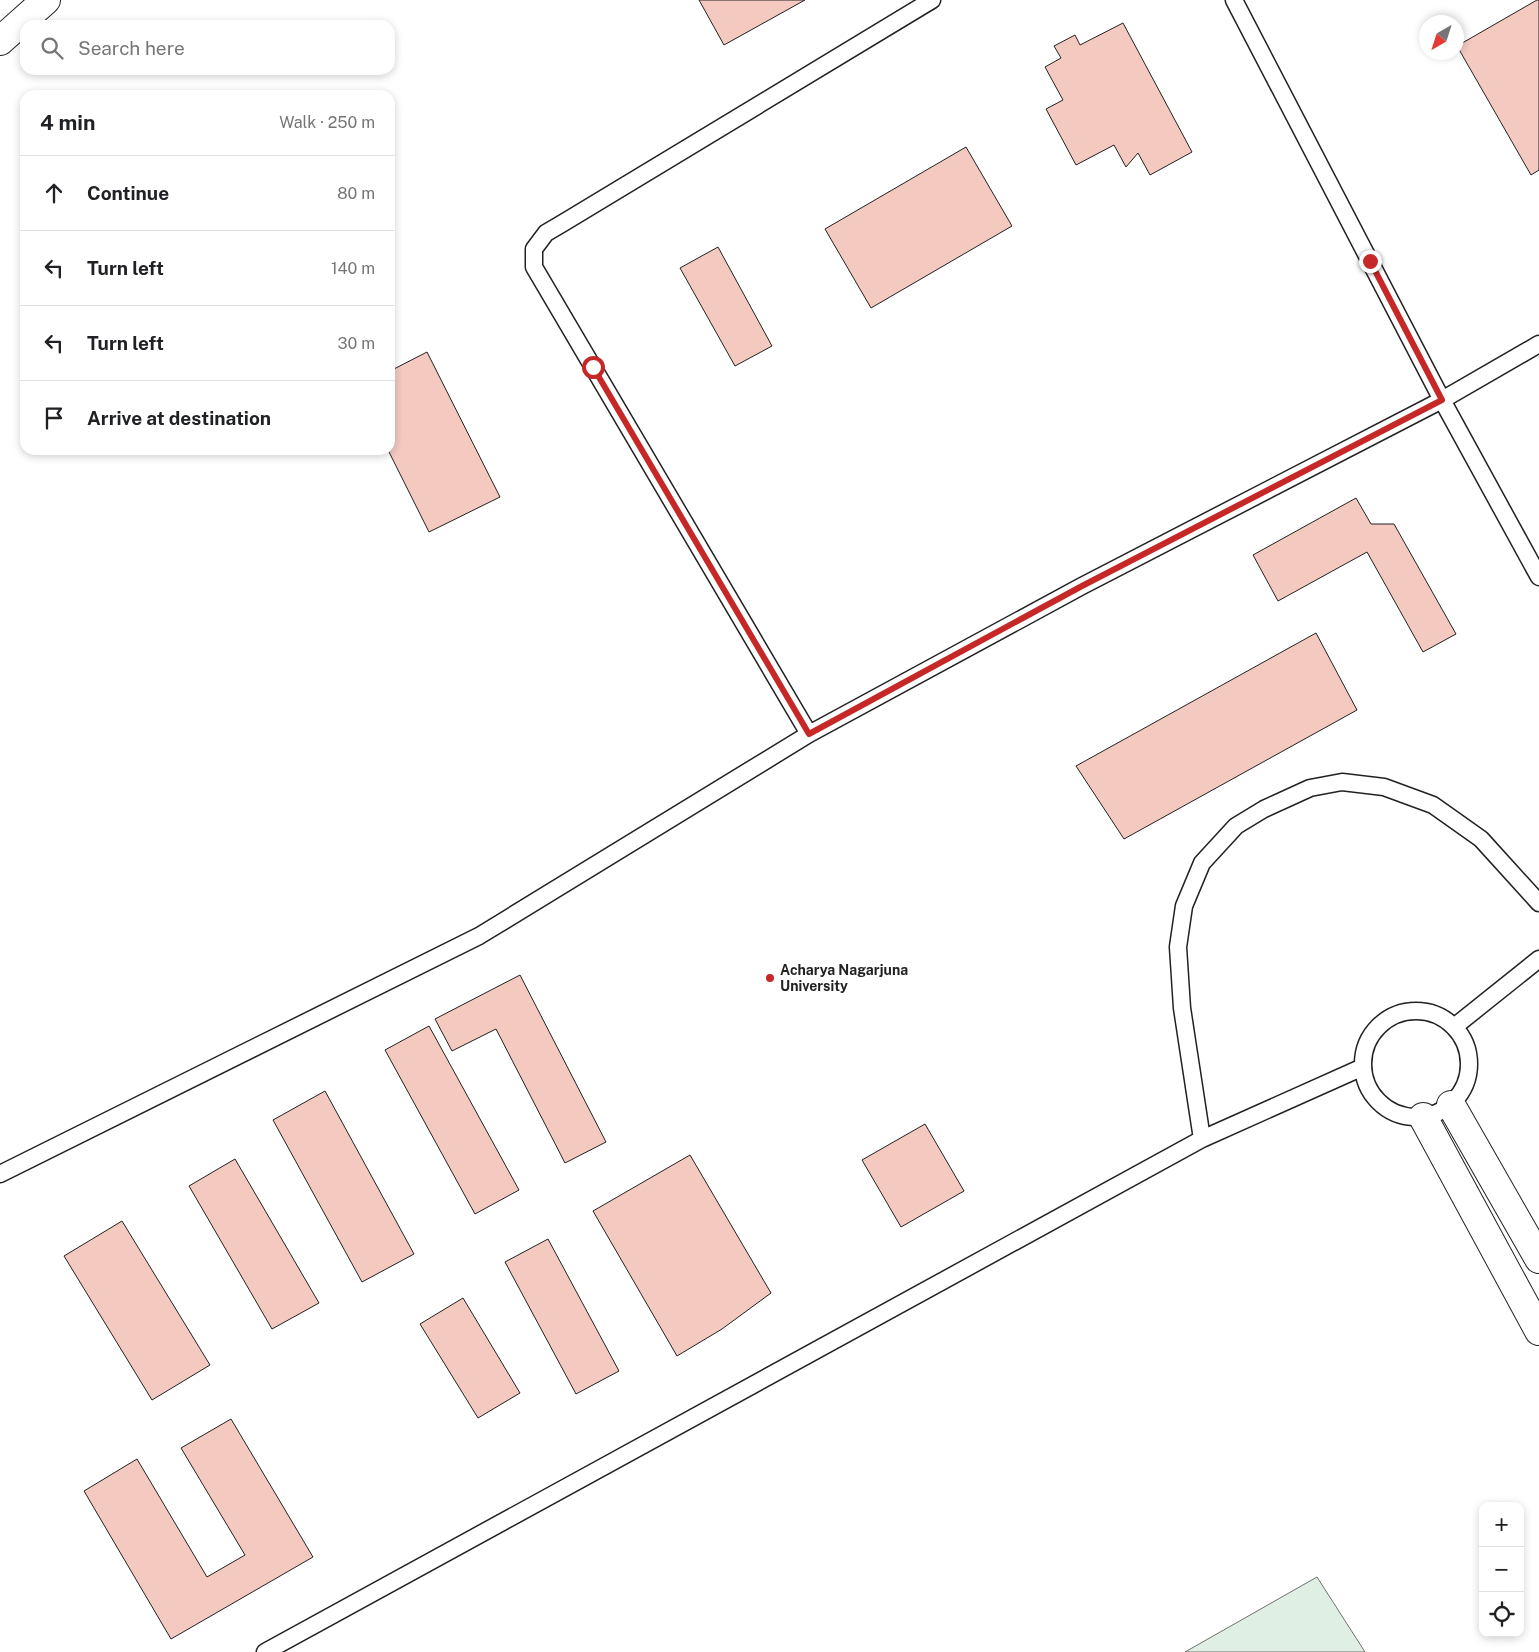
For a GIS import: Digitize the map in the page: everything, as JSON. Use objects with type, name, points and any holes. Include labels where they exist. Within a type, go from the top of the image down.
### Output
[{"type":"street","points":[[24,20],[46,0]]},
{"type":"street","points":[[0,41],[20,23]]},
{"type":"street","points":[[1451,1105],[1539,1259]]},
{"type":"street","points":[[1423,1118],[1539,1331]]},
{"type":"lane","points":[[809,734],[534,267],[534,248],[546,234],[563,223],[932,0]]},
{"type":"lane","points":[[1234,0],[1442,400],[1539,577]]},
{"type":"lane","points":[[0,1174],[479,936],[809,734],[1091,581],[1442,400],[1539,344]]},
{"type":"lane","points":[[1202,1139],[1182,1008],[1178,947],[1184,906],[1202,863],[1236,826],[1264,809],[1310,788],[1342,782],[1384,787],[1433,806],[1482,839],[1539,903]]},
{"type":"lane","points":[[1454,1027],[1539,959]]},
{"type":"lane","points":[[1403,1012],[1421,1012],[1439,1016],[1454,1027],[1464,1041],[1470,1058],[1469,1075],[1462,1092],[1451,1105],[1438,1114],[1423,1118],[1406,1116],[1390,1110],[1376,1099],[1367,1084],[1363,1068],[1365,1049],[1373,1033],[1386,1020],[1403,1012]]},
{"type":"lane","points":[[265,1652],[1202,1139],[1363,1068]]},
{"type":"green space","points":[[1317,1577],[1365,1652],[1185,1652]]},
{"type":"building","points":[[699,0],[805,0],[724,45]]},
{"type":"building","points":[[1539,0],[1539,170],[1531,175],[1464,58],[1464,42]]},
{"type":"building","points":[[1123,23],[1192,152],[1150,175],[1138,153],[1126,167],[1114,145],[1076,165],[1046,109],[1063,100],[1045,67],[1061,58],[1054,46],[1075,35],[1080,45]]},
{"type":"building","points":[[966,147],[1012,226],[871,308],[825,229]]},
{"type":"building","points":[[718,247],[772,346],[735,366],[680,268]]},
{"type":"building","points":[[427,352],[500,497],[429,532],[390,455],[395,455],[395,368]]},
{"type":"building","points":[[1356,498],[1371,524],[1394,524],[1456,634],[1423,652],[1367,552],[1278,601],[1253,555]]},
{"type":"building","points":[[1316,633],[1357,710],[1124,839],[1076,766]]},
{"type":"building","points":[[520,975],[606,1142],[565,1163],[496,1029],[452,1051],[435,1019]]},
{"type":"building","points":[[429,1026],[519,1190],[475,1214],[385,1050]]},
{"type":"building","points":[[325,1091],[414,1254],[362,1282],[273,1120]]},
{"type":"building","points":[[925,1124],[964,1191],[901,1227],[862,1160]]},
{"type":"building","points":[[690,1155],[771,1293],[722,1329],[677,1356],[593,1211]]},
{"type":"building","points":[[235,1159],[319,1303],[272,1329],[189,1186]]},
{"type":"building","points":[[122,1221],[210,1365],[152,1400],[64,1256]]},
{"type":"building","points":[[548,1239],[619,1371],[576,1394],[505,1262]]},
{"type":"building","points":[[463,1298],[520,1393],[478,1418],[420,1324]]},
{"type":"building","points":[[231,1419],[313,1557],[171,1639],[84,1491],[137,1459],[207,1577],[245,1555],[181,1448]]},
{"type":"place","name":"Acharya Nagarjuna University","points":[[770,978]]},
{"type":"route","points":[[593,367],[809,734],[1082,586],[1442,400],[1370,261]]}]
